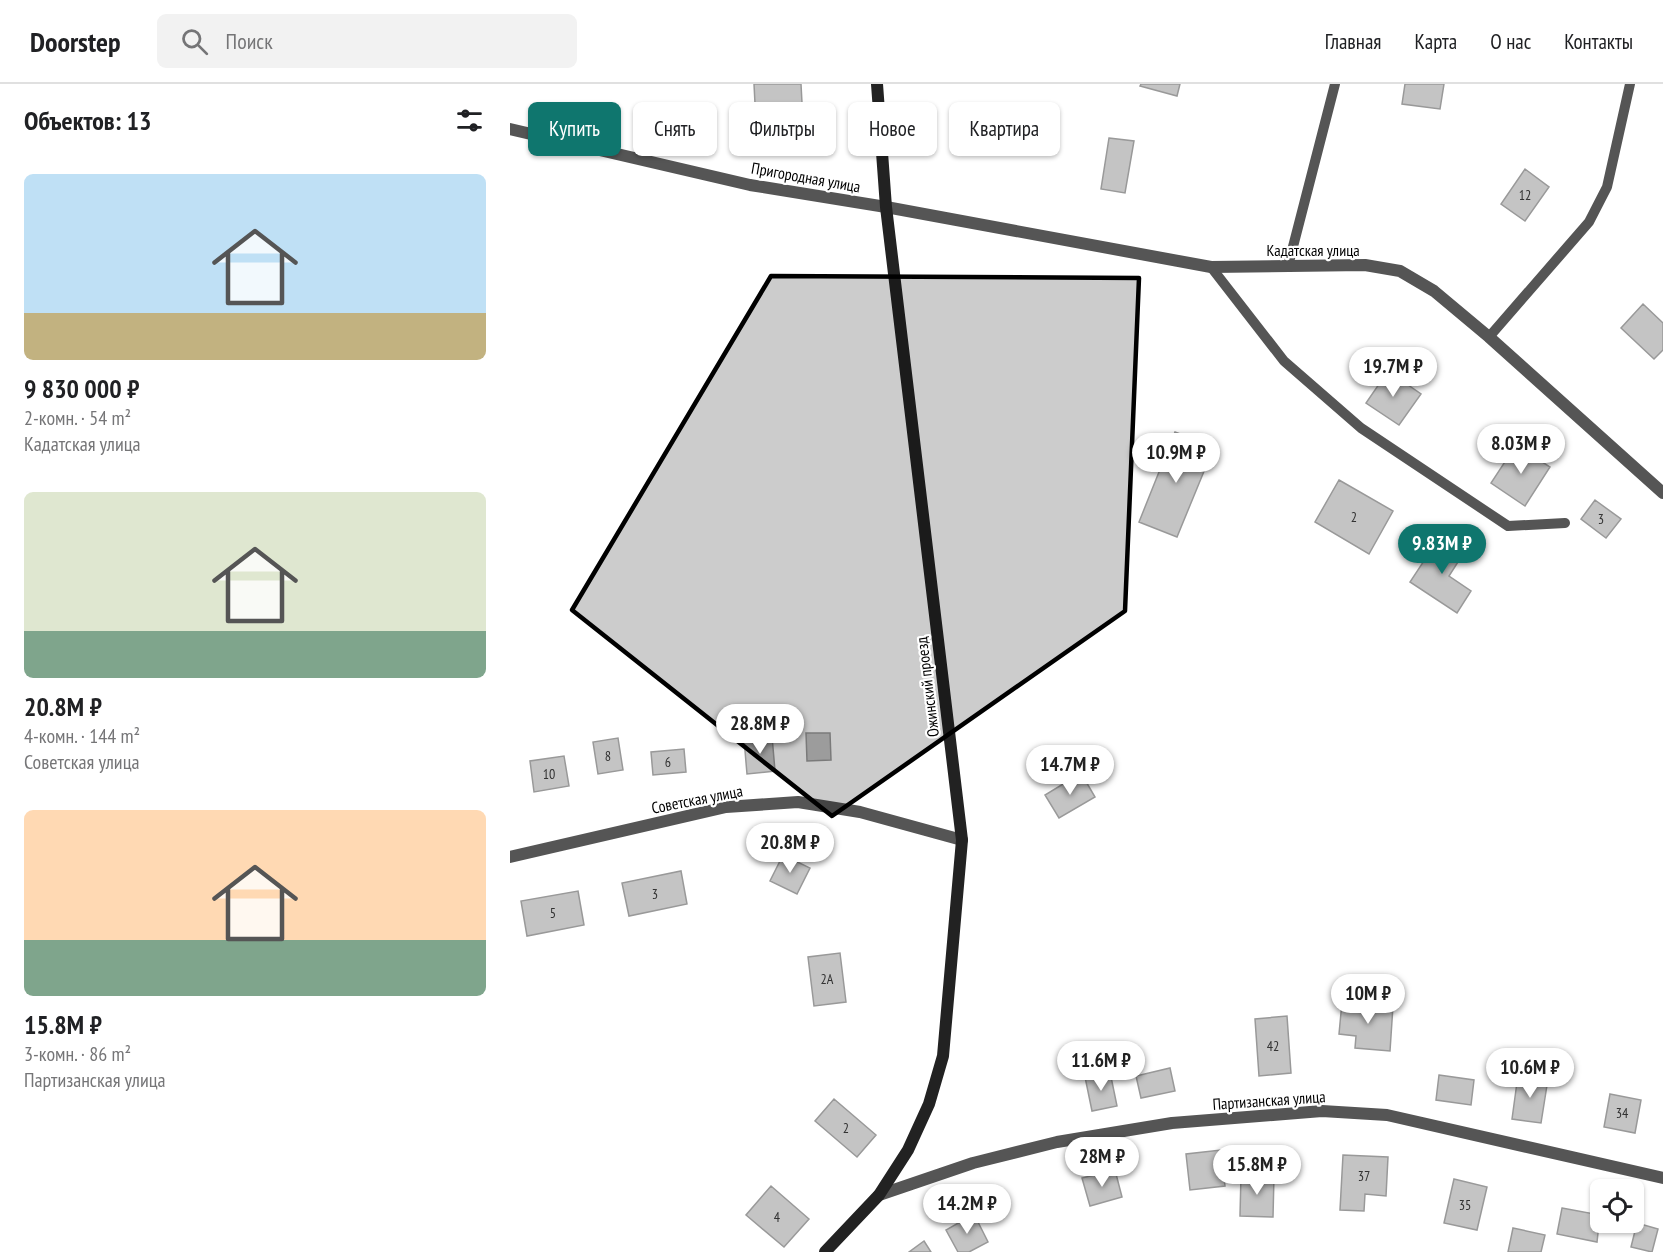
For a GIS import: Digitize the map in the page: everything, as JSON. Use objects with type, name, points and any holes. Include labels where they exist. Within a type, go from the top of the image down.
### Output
[{"type":"main road","name":"Ожинский проезд","points":[[825,1252],[879,1195],[908,1150],[929,1104],[943,1056],[962,840],[886,207],[877,84]]},
{"type":"street","name":"Пригородная улица","points":[[510,129],[750,185],[886,207]]},
{"type":"street","name":"Кадатская улица","points":[[886,207],[1211,267],[1365,265],[1400,271],[1434,291],[1490,337],[1663,493]]},
{"type":"street","name":"Советская улица","points":[[510,857],[726,807],[798,802],[860,812],[962,840]]},
{"type":"street","name":"Партизанская улица","points":[[879,1195],[973,1164],[1058,1142],[1172,1123],[1322,1111],[1386,1115],[1663,1178]]},
{"type":"lane","points":[[1288,266],[1335,84]]},
{"type":"lane","points":[[1490,337],[1589,222],[1607,187],[1630,84]]},
{"type":"lane","points":[[1211,267],[1284,361],[1361,428],[1508,526],[1565,523]]},
{"type":"highlighted area","points":[[771,276],[1139,278],[1125,611],[832,816],[572,610]]},
{"type":"building","points":[[754,84],[801,84],[802,102],[755,102]]},
{"type":"building","points":[[1141,84],[1180,84],[1177,96],[1140,86]]},
{"type":"building","points":[[1405,84],[1444,84],[1440,109],[1402,104]]},
{"type":"building","points":[[1109,138],[1134,141],[1125,193],[1101,189]]},
{"type":"building","points":[[1525,169],[1549,187],[1525,221],[1501,204]]},
{"type":"building","points":[[1643,304],[1663,323],[1663,350],[1654,359],[1621,328]]},
{"type":"building","points":[[1388,371],[1421,394],[1399,425],[1366,403]]},
{"type":"building","points":[[1175,432],[1214,447],[1177,537],[1139,522]]},
{"type":"building","points":[[1516,445],[1550,467],[1525,506],[1491,483]]},
{"type":"building","points":[[1339,480],[1393,511],[1369,554],[1315,522]]},
{"type":"building","points":[[1595,500],[1621,519],[1606,538],[1581,519]]},
{"type":"building","points":[[1441,535],[1465,551],[1449,576],[1471,591],[1457,613],[1410,582]]},
{"type":"building","points":[[806,733],[830,733],[831,760],[807,761]]},
{"type":"building","points":[[772,736],[775,771],[747,774],[744,739]]},
{"type":"building","points":[[618,738],[623,770],[598,774],[593,742]]},
{"type":"building","points":[[684,749],[686,772],[653,775],[651,752]]},
{"type":"building","points":[[564,756],[569,786],[534,792],[530,761]]},
{"type":"building","points":[[1081,773],[1095,797],[1059,818],[1045,795]]},
{"type":"building","points":[[783,855],[810,868],[797,894],[770,881]]},
{"type":"building","points":[[681,871],[687,904],[629,916],[622,883]]},
{"type":"building","points":[[578,891],[584,925],[527,936],[521,901]]},
{"type":"building","points":[[840,953],[846,1002],[814,1006],[808,957]]},
{"type":"building","points":[[1342,1002],[1393,1006],[1390,1051],[1355,1048],[1356,1036],[1339,1034]]},
{"type":"building","points":[[1287,1016],[1291,1073],[1259,1076],[1255,1019]]},
{"type":"building","points":[[1170,1068],[1175,1091],[1141,1098],[1136,1076]]},
{"type":"building","points":[[1110,1072],[1117,1106],[1092,1111],[1085,1077]]},
{"type":"building","points":[[1439,1075],[1474,1080],[1471,1105],[1436,1100]]},
{"type":"building","points":[[1518,1075],[1548,1079],[1541,1123],[1512,1119]]},
{"type":"building","points":[[1610,1094],[1641,1100],[1635,1133],[1604,1127]]},
{"type":"building","points":[[834,1099],[876,1135],[857,1157],[815,1121]]},
{"type":"building","points":[[1221,1150],[1225,1186],[1190,1190],[1186,1154]]},
{"type":"building","points":[[1343,1155],[1388,1157],[1386,1196],[1365,1194],[1364,1211],[1340,1210]]},
{"type":"building","points":[[1115,1170],[1122,1197],[1090,1206],[1082,1178]]},
{"type":"building","points":[[1241,1175],[1274,1176],[1273,1217],[1240,1216]]},
{"type":"building","points":[[1454,1179],[1487,1187],[1477,1230],[1444,1223]]},
{"type":"building","points":[[771,1186],[809,1219],[784,1247],[746,1215]]},
{"type":"building","points":[[1562,1208],[1590,1213],[1590,1233],[1598,1233],[1597,1242],[1557,1234]]},
{"type":"building","points":[[974,1214],[988,1242],[969,1252],[958,1252],[946,1230]]},
{"type":"building","points":[[1644,1225],[1658,1229],[1652,1252],[1631,1247],[1634,1233],[1644,1233]]},
{"type":"building","points":[[1513,1228],[1545,1235],[1541,1252],[1508,1252]]},
{"type":"building","points":[[924,1241],[931,1252],[909,1252]]}]
